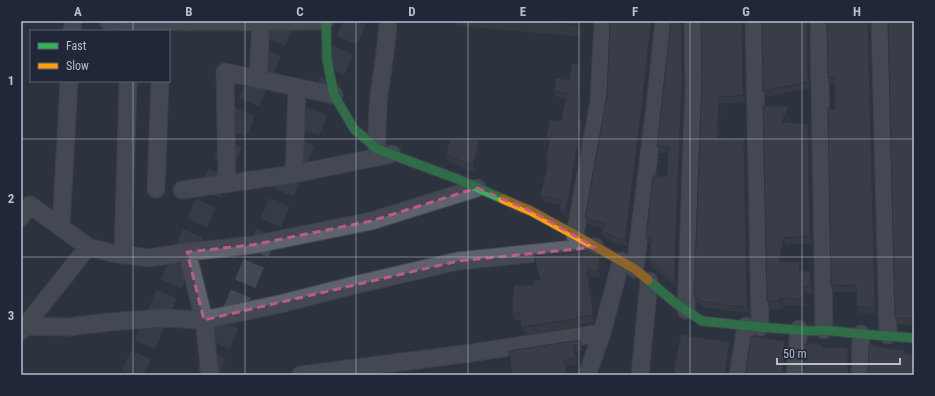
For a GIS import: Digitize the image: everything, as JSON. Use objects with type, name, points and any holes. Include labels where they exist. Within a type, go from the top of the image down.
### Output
[{"type":"street","points":[[108,21],[163,26],[210,21],[326,21],[327,60],[334,95],[354,129],[384,152],[460,180],[531,211],[635,269],[674,302],[702,321],[799,330],[824,330],[914,338]]},
{"type":"street","points":[[258,79],[261,21]]},
{"type":"street","points":[[384,152],[377,123],[388,21]]},
{"type":"street","points":[[575,235],[599,101],[603,21]]},
{"type":"street","points":[[635,269],[664,21]]},
{"type":"street","points":[[686,310],[694,85],[693,21]]},
{"type":"street","points":[[738,375],[753,326],[754,21]]},
{"type":"street","points":[[819,21],[824,330]]},
{"type":"street","points":[[880,21],[888,335]]},
{"type":"street","points":[[227,184],[225,72],[334,95]]},
{"type":"street","points":[[61,227],[69,82]]},
{"type":"street","points":[[123,255],[128,82]]},
{"type":"street","points":[[156,190],[160,82]]},
{"type":"street","points":[[294,174],[297,87]]},
{"type":"street","points":[[182,190],[294,174],[384,152]]},
{"type":"street","points":[[21,217],[30,205],[88,247],[123,255],[149,258],[252,245],[371,221],[477,188]]},
{"type":"street","points":[[23,329],[88,247]]},
{"type":"street","points":[[23,329],[68,327],[162,318],[204,320],[280,304],[458,261],[595,247]]},
{"type":"street","points":[[187,252],[204,320],[210,375]]},
{"type":"street","points":[[587,375],[602,333],[620,261]]},
{"type":"street","points":[[640,375],[649,281]]},
{"type":"street","points":[[795,375],[799,330]]},
{"type":"street","points":[[301,375],[464,354],[602,333]]},
{"type":"street","points":[[860,375],[861,334]]},
{"type":"highlighted area","points":[[477,188],[531,211],[595,247],[458,261],[204,320],[187,252],[252,245],[371,221]]},
{"type":"building","points":[[533,21],[579,21],[579,25]]},
{"type":"building","points":[[610,21],[651,21],[625,240],[614,237],[602,231],[604,223],[585,218],[607,95]]},
{"type":"building","points":[[671,21],[681,21],[682,78],[674,282],[650,261],[651,238],[646,237],[653,176],[667,176],[668,147],[657,146]]},
{"type":"building","points":[[701,21],[742,21],[743,95],[719,97],[717,130],[718,138],[744,138],[747,307],[717,304],[717,302],[703,302],[694,296],[702,78]]},
{"type":"building","points":[[762,21],[807,21],[808,82],[763,91]]},
{"type":"building","points":[[827,21],[868,21],[875,307],[857,307],[856,286],[831,285],[828,108],[835,109],[834,77],[828,78]]},
{"type":"building","points":[[888,21],[914,21],[914,318],[895,318]]},
{"type":"building","points":[[572,63],[580,64],[578,120],[582,120],[566,211],[559,207],[561,200],[540,195],[548,163],[545,162],[550,138],[546,137],[550,119],[561,121],[567,93],[554,91],[556,78],[569,80]]},
{"type":"building","points":[[763,106],[789,106],[782,122],[808,124],[810,236],[784,238],[779,262],[800,262],[799,271],[810,271],[811,287],[804,287],[804,299],[780,298],[780,301],[767,301]]},
{"type":"building","points":[[459,137],[479,141],[473,165],[446,155],[450,138],[458,139]]},
{"type":"building","points":[[588,251],[600,258],[598,271],[587,270],[593,311],[592,315],[522,327],[519,313],[512,313],[514,285],[534,285],[534,280],[540,280],[534,256]]},
{"type":"building","points":[[681,334],[730,342],[726,367],[726,372],[728,375],[675,375],[675,372],[673,372]]},
{"type":"building","points":[[751,336],[785,341],[783,368],[786,375],[743,375],[746,371]]},
{"type":"building","points":[[580,340],[581,344],[573,346],[576,358],[565,360],[567,375],[512,375],[509,351]]},
{"type":"building","points":[[808,343],[822,345],[822,347],[848,348],[848,369],[850,375],[800,375],[803,370],[805,344],[808,345]]},
{"type":"building","points":[[869,344],[905,350],[905,354],[914,355],[914,375],[865,375],[868,369]]},
{"type":"tunnel","points":[[132,375],[284,21]]},
{"type":"tunnel","points":[[207,375],[355,21]]},
{"type":"traffic: fast","points":[[326,21],[327,60],[334,95],[354,129],[377,149],[460,180],[503,199]]},
{"type":"traffic: fast","points":[[648,280],[674,302],[702,321],[760,327],[811,331],[824,330],[914,338]]},
{"type":"traffic: slow","points":[[503,199],[531,211],[575,235],[635,269],[648,280]]}]
